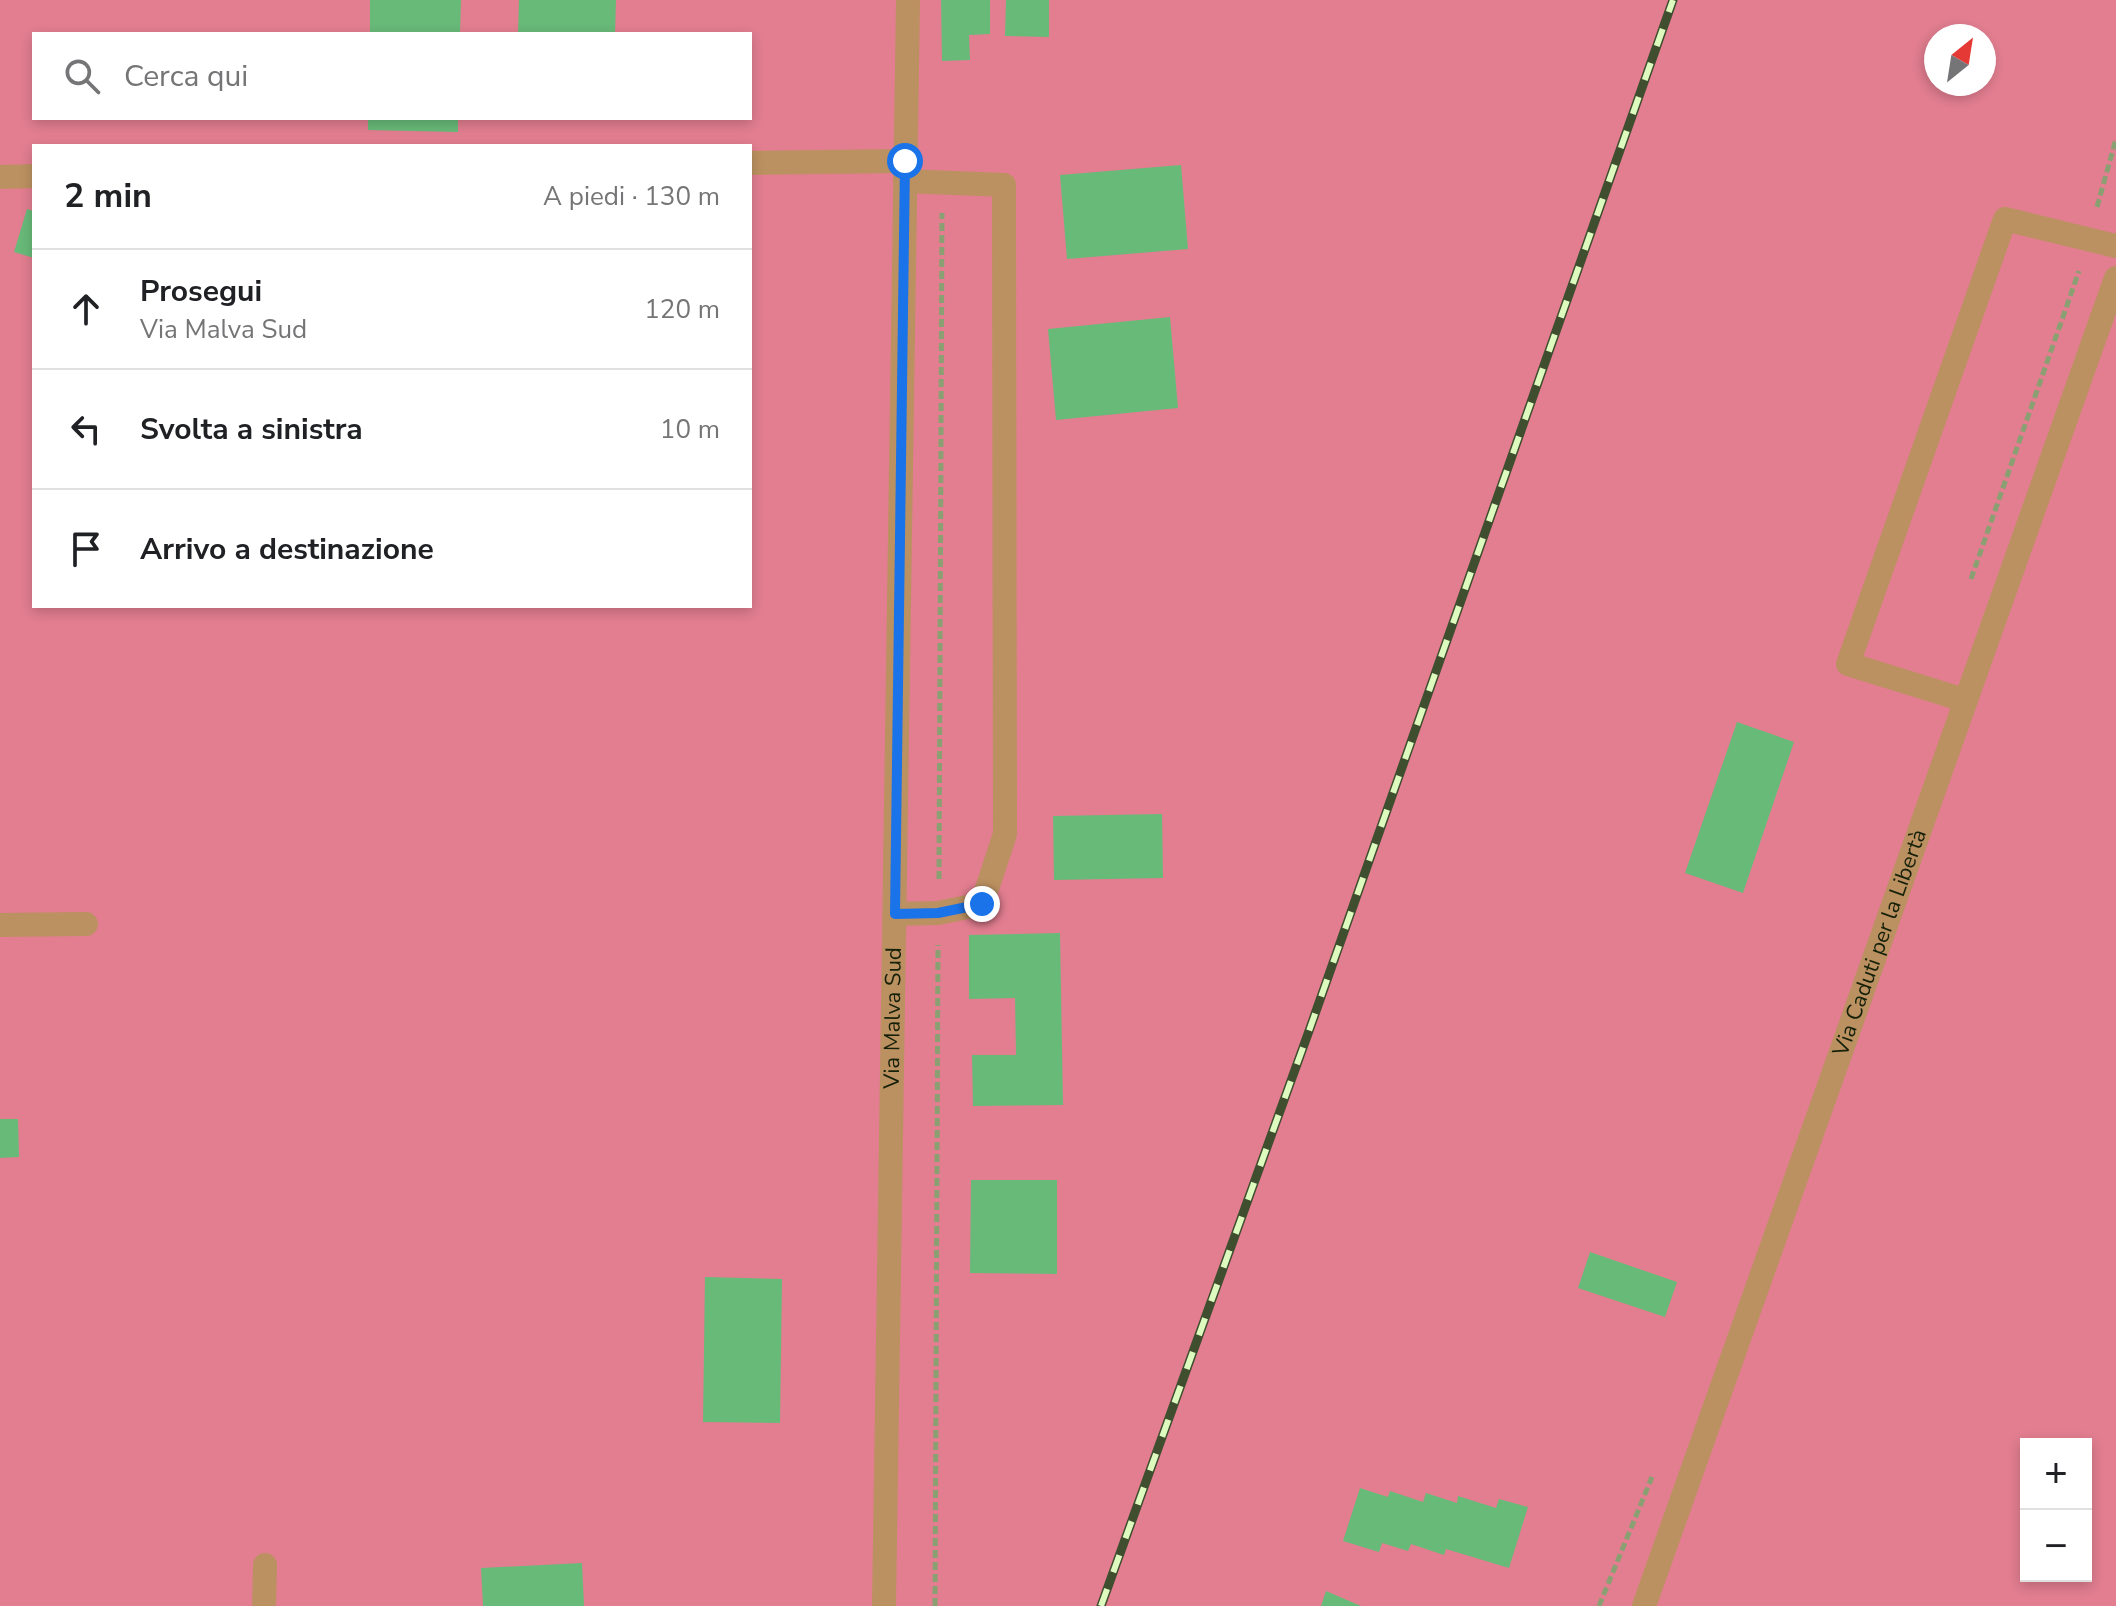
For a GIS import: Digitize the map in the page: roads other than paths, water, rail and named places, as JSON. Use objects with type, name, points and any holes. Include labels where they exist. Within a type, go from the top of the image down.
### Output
[{"type":"street","name":"Via Malva Sud","points":[[884,1606],[908,0]]},
{"type":"street","points":[[752,163],[905,171],[1004,185],[1005,834],[982,904],[938,913],[895,914]]},
{"type":"street","points":[[0,177],[32,176]]},
{"type":"street","points":[[1964,700],[1848,664],[2005,219],[2116,246]]},
{"type":"street","name":"Via Caduti per la Libertà","points":[[1644,1606],[2116,278]]},
{"type":"street","points":[[0,925],[86,924]]},
{"type":"street","points":[[264,1606],[265,1565]]},
{"type":"railway","points":[[1101,1606],[1309,1031],[1673,0]]}]
